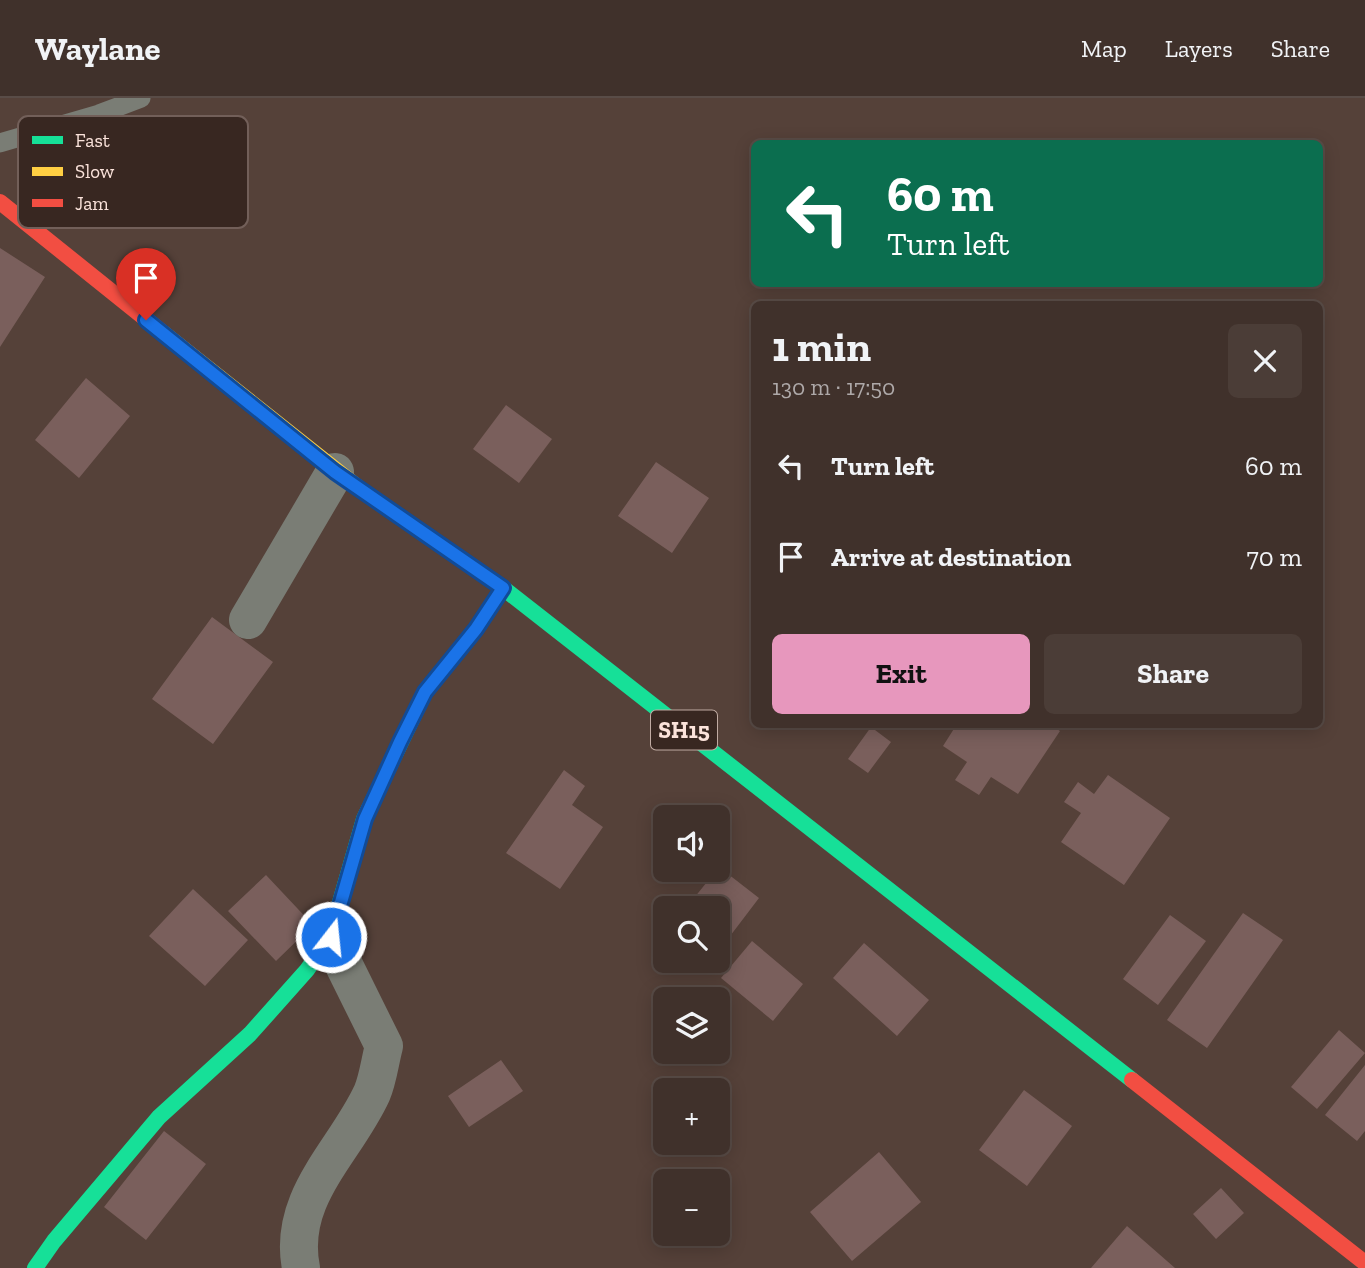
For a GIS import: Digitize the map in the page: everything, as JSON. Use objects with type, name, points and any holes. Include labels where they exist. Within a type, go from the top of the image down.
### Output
[{"type":"main road","name":"SH15","points":[[0,202],[18,217]]},
{"type":"main road","name":"SH15","points":[[32,228],[335,472],[503,588],[1365,1263]]},
{"type":"main road","points":[[35,1268],[54,1241],[159,1116],[250,1034],[307,970],[331,937],[365,819],[400,742],[425,692],[476,629],[503,588]]},
{"type":"street","points":[[248,620],[335,472]]},
{"type":"street","points":[[301,1268],[297,1247],[306,1201],[373,1092],[384,1046],[331,937]]},
{"type":"lane","points":[[92,116],[141,98]]},
{"type":"lane","points":[[0,142],[18,137]]},
{"type":"building","points":[[0,248],[45,277],[0,347]]},
{"type":"building","points":[[86,378],[130,416],[79,478],[35,440]]},
{"type":"building","points":[[506,405],[552,439],[519,483],[473,449]]},
{"type":"building","points":[[656,462],[709,498],[672,553],[618,516]]},
{"type":"building","points":[[212,617],[273,662],[213,744],[152,699]]},
{"type":"building","points":[[870,728],[891,742],[868,773],[848,759]]},
{"type":"building","points":[[954,728],[1056,728],[1060,731],[1018,794],[991,777],[979,795],[955,780],[967,762],[943,746]]},
{"type":"building","points":[[564,770],[585,786],[572,805],[603,827],[560,889],[506,853]]},
{"type":"building","points":[[1108,775],[1170,818],[1124,885],[1061,842],[1081,813],[1064,802],[1078,782],[1094,794]]},
{"type":"building","points":[[266,875],[313,925],[276,961],[228,911]]},
{"type":"building","points":[[730,876],[759,898],[730,936],[730,896],[696,896],[707,882],[730,882]]},
{"type":"building","points":[[193,889],[248,940],[205,986],[149,936]]},
{"type":"building","points":[[1243,913],[1283,940],[1207,1048],[1167,1020]]},
{"type":"building","points":[[1170,915],[1206,941],[1158,1005],[1123,979]]},
{"type":"building","points":[[752,941],[803,984],[773,1021],[721,978],[725,973],[730,973],[730,967]]},
{"type":"building","points":[[864,943],[929,1000],[897,1036],[833,978]]},
{"type":"building","points":[[1339,1030],[1365,1053],[1317,1109],[1291,1087]]},
{"type":"building","points":[[501,1060],[523,1091],[469,1127],[448,1096]]},
{"type":"building","points":[[1365,1065],[1365,1131],[1357,1141],[1325,1115]]},
{"type":"building","points":[[1024,1090],[1072,1126],[1027,1186],[979,1150]]},
{"type":"building","points":[[164,1131],[206,1164],[146,1240],[104,1207]]},
{"type":"building","points":[[879,1152],[921,1202],[852,1261],[810,1212]]},
{"type":"building","points":[[1221,1188],[1244,1213],[1216,1239],[1193,1214]]},
{"type":"building","points":[[1127,1226],[1175,1268],[1091,1268]]},
{"type":"traffic: fast","points":[[360,489],[503,588],[1132,1080]]},
{"type":"traffic: fast","points":[[35,1268],[54,1241],[159,1117],[250,1034],[307,970],[330,937],[364,819],[425,692],[476,629],[503,588]]},
{"type":"traffic: slow","points":[[162,332],[360,489]]},
{"type":"traffic: jam","points":[[0,202],[18,216]]},
{"type":"traffic: jam","points":[[32,228],[162,332]]},
{"type":"traffic: jam","points":[[1132,1080],[1365,1263]]},
{"type":"route","points":[[146,320],[335,472],[503,588],[476,629],[425,692],[400,742],[365,819],[331,937]]}]
